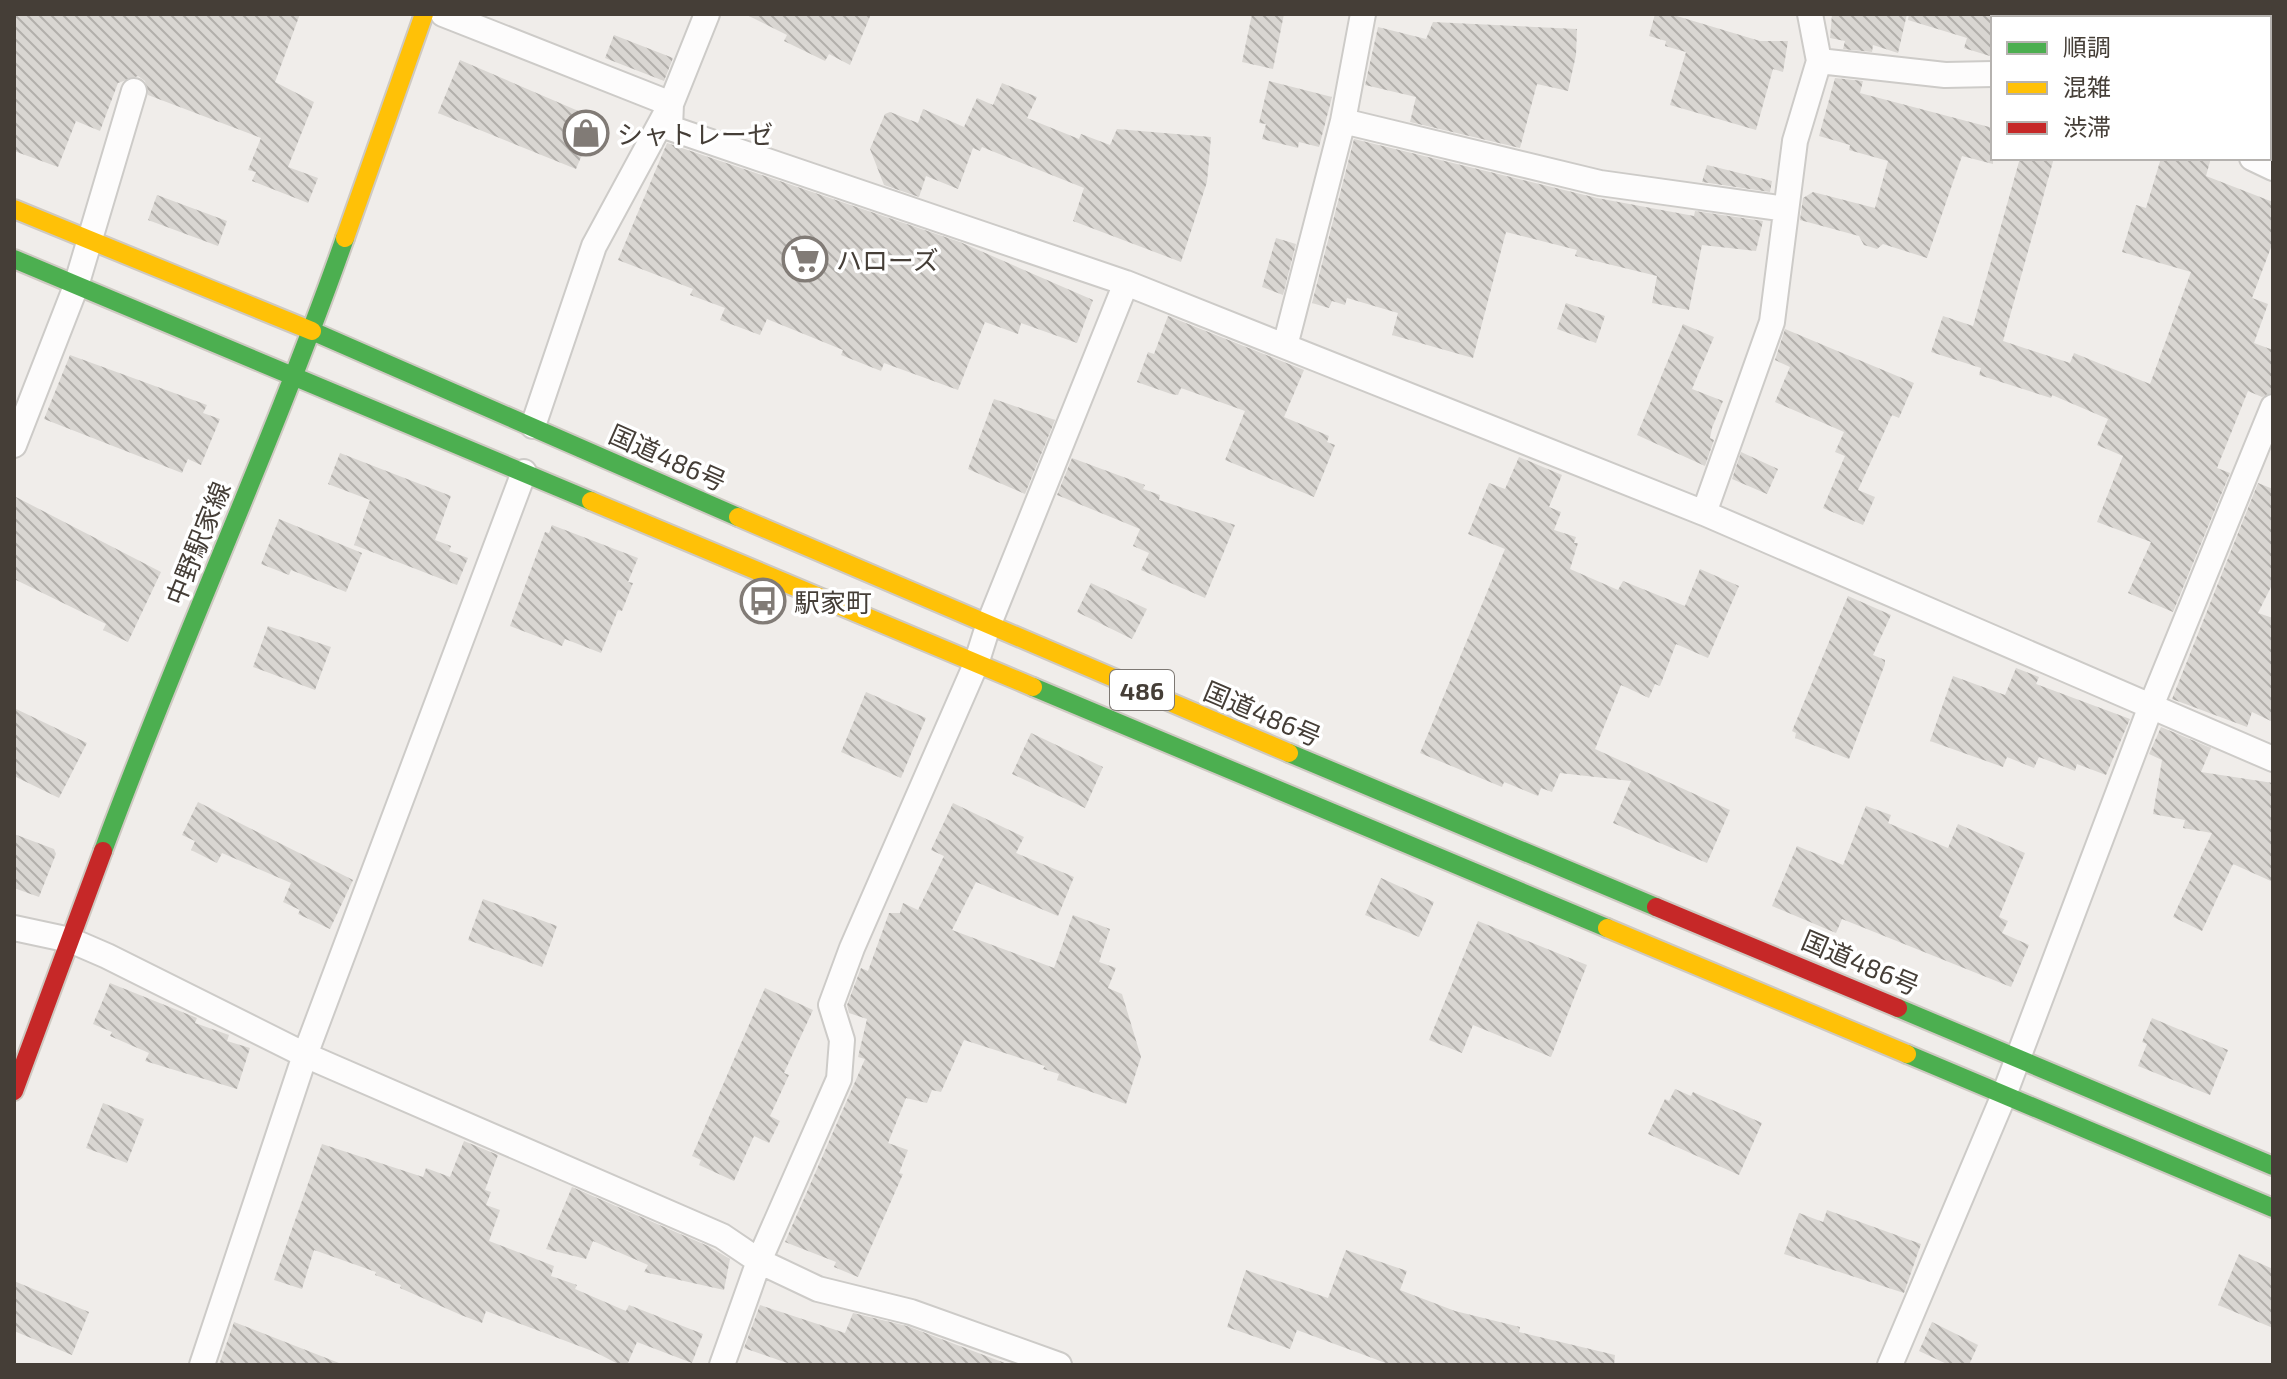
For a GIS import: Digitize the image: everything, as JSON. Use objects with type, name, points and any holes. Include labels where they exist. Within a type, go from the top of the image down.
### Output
[{"type":"main road","name":"中野駅家線","points":[[14,1091],[143,743],[312,331],[424,14]]},
{"type":"main road","name":"国道486号","points":[[14,209],[312,331],[988,626],[2273,1166]]},
{"type":"main road","name":"486","points":[[14,259],[2273,1208]]},
{"type":"street","points":[[443,14],[671,104]]},
{"type":"street","points":[[533,426],[594,246],[671,104],[707,14]]},
{"type":"street","points":[[1285,346],[1343,121],[1363,14]]},
{"type":"street","points":[[1704,513],[1772,322],[1795,141],[1819,61],[1810,14]]},
{"type":"street","points":[[1819,61],[1945,75],[1991,74]]},
{"type":"street","points":[[14,445],[91,242],[134,91]]},
{"type":"street","points":[[671,104],[670,128],[1126,283],[1704,513],[2273,759]]},
{"type":"street","points":[[1343,121],[1600,183],[1786,209]]},
{"type":"street","points":[[722,1365],[759,1261],[839,1079],[842,1040],[831,1005],[836,991],[976,664],[988,626],[1126,283]]},
{"type":"street","points":[[1890,1365],[2004,1095],[2151,706],[2273,407]]},
{"type":"street","points":[[202,1365],[305,1055],[524,472]]},
{"type":"street","points":[[14,928],[70,940],[305,1055],[722,1236],[759,1261],[818,1289],[911,1312],[1059,1365]]},
{"type":"building","points":[[14,14],[300,14],[275,82],[314,102],[288,167],[318,178],[308,203],[252,181],[256,172],[248,170],[261,138],[148,95],[145,81],[138,76],[118,83],[100,131],[76,121],[58,167],[14,151]]},
{"type":"building","points":[[745,14],[871,14],[850,65],[829,54],[825,61],[784,41],[787,35]]},
{"type":"building","points":[[1252,14],[1284,14],[1273,69],[1242,62]]},
{"type":"building","points":[[1655,14],[1670,14],[1760,41],[1788,41],[1783,72],[1773,69],[1756,130],[1670,105],[1686,52],[1665,46],[1666,41],[1649,36]]},
{"type":"building","points":[[1832,14],[1907,14],[1898,53],[1873,45],[1872,52],[1843,49],[1845,41],[1830,38]]},
{"type":"building","points":[[1909,14],[1993,14],[1991,56],[1964,48],[1967,38],[1908,20]]},
{"type":"building","points":[[1433,22],[1577,29],[1576,55],[1568,91],[1537,84],[1520,148],[1410,122],[1416,97],[1365,85],[1378,27],[1426,39]]},
{"type":"building","points":[[614,35],[673,58],[664,81],[605,58]]},
{"type":"building","points":[[460,60],[597,119],[576,169],[438,113]]},
{"type":"building","points":[[1835,78],[1863,81],[1860,93],[1991,127],[1993,164],[1962,156],[1927,258],[1883,244],[1877,249],[1864,245],[1859,236],[1800,220],[1803,198],[1813,192],[1875,208],[1888,161],[1849,150],[1850,145],[1819,136]]},
{"type":"building","points":[[1269,81],[1332,97],[1319,147],[1299,142],[1298,148],[1262,139],[1266,124],[1259,123]]},
{"type":"building","points":[[1002,83],[1037,97],[1027,118],[1079,139],[1081,134],[1110,145],[1117,129],[1211,137],[1207,182],[1181,262],[1073,221],[1084,188],[982,147],[980,151],[973,148],[958,189],[926,176],[919,197],[884,185],[870,149],[885,114],[890,112],[918,123],[923,109],[964,127],[977,98],[993,105]]},
{"type":"building","points":[[1354,139],[1597,198],[1694,216],[1695,211],[1763,221],[1756,251],[1702,245],[1689,310],[1652,303],[1657,276],[1575,256],[1577,250],[1506,232],[1473,358],[1392,335],[1398,313],[1347,298],[1345,305],[1332,301],[1329,308],[1312,303]]},
{"type":"building","points":[[667,143],[960,242],[1093,300],[1077,343],[1021,323],[1018,334],[985,322],[958,390],[884,363],[881,371],[841,355],[843,350],[767,319],[760,335],[720,320],[725,308],[690,295],[693,289],[618,260]]},
{"type":"building","points":[[2019,160],[2053,160],[2003,341],[2070,363],[2074,353],[2150,384],[2191,272],[2122,252],[2136,205],[2146,208],[2160,160],[2210,160],[2206,176],[2273,202],[2273,242],[2252,298],[2268,304],[2254,343],[2273,350],[2273,392],[2262,397],[2248,391],[2217,468],[2230,473],[2173,612],[2128,593],[2151,542],[2097,522],[2123,456],[2097,445],[2108,419],[2052,395],[2051,398],[1979,375],[1981,368],[1931,352],[1943,316],[1973,326]]},
{"type":"building","points":[[1707,165],[1772,181],[1770,192],[1702,182]]},
{"type":"building","points":[[157,195],[227,221],[218,246],[148,220]]},
{"type":"building","points":[[1276,238],[1296,244],[1283,295],[1262,287]]},
{"type":"building","points":[[1566,303],[1605,316],[1596,343],[1557,329]]},
{"type":"building","points":[[1168,316],[1304,370],[1284,417],[1329,436],[1327,442],[1335,445],[1314,497],[1225,460],[1245,411],[1181,388],[1178,395],[1137,382],[1148,352],[1154,354]]},
{"type":"building","points":[[1683,324],[1714,337],[1692,389],[1723,401],[1712,428],[1710,438],[1714,440],[1705,466],[1637,435]]},
{"type":"building","points":[[1785,329],[1914,383],[1899,418],[1892,415],[1858,490],[1875,497],[1863,525],[1823,508],[1845,456],[1835,452],[1844,432],[1775,402],[1790,367],[1775,360]]},
{"type":"building","points":[[70,355],[207,405],[203,413],[220,419],[201,465],[188,459],[182,473],[44,419]]},
{"type":"building","points":[[994,399],[1055,420],[1025,494],[968,469]]},
{"type":"building","points":[[1741,452],[1778,469],[1767,494],[1732,479]]},
{"type":"building","points":[[340,453],[451,496],[435,540],[451,546],[449,551],[468,558],[457,585],[354,545],[370,500],[328,484]]},
{"type":"building","points":[[1519,457],[1562,475],[1549,507],[1561,512],[1554,530],[1576,537],[1574,543],[1578,543],[1570,569],[1618,590],[1623,581],[1685,606],[1700,569],[1739,586],[1708,658],[1676,644],[1660,686],[1655,684],[1649,698],[1621,685],[1595,749],[1730,810],[1707,863],[1613,823],[1631,781],[1560,773],[1552,792],[1541,788],[1538,796],[1504,782],[1502,787],[1420,753],[1505,549],[1468,534],[1489,483],[1505,489]]},
{"type":"building","points":[[1072,458],[1145,485],[1143,489],[1160,495],[1159,500],[1235,525],[1205,598],[1141,570],[1149,553],[1133,546],[1140,529],[1057,495]]},
{"type":"building","points":[[2258,483],[2273,489],[2273,583],[2258,613],[2273,618],[2273,722],[2252,712],[2247,727],[2172,699]]},
{"type":"building","points":[[14,496],[161,572],[128,642],[103,630],[106,624],[14,579]]},
{"type":"building","points":[[279,519],[362,553],[346,592],[291,570],[289,575],[261,564]]},
{"type":"building","points":[[552,525],[638,558],[628,582],[633,583],[622,611],[618,610],[601,653],[565,639],[562,646],[510,626],[545,532],[549,533]]},
{"type":"building","points":[[1091,583],[1147,609],[1132,639],[1077,612]]},
{"type":"building","points":[[1848,596],[1891,615],[1873,655],[1885,660],[1885,664],[1849,759],[1795,738],[1796,733],[1792,731]]},
{"type":"building","points":[[268,626],[331,647],[315,690],[253,667]]},
{"type":"building","points":[[2016,668],[2039,677],[2036,684],[2130,719],[2106,775],[2077,764],[2075,771],[2039,757],[2034,768],[2007,757],[2003,767],[1930,741],[1953,676],[2005,695]]},
{"type":"building","points":[[866,692],[926,718],[901,778],[841,752]]},
{"type":"building","points":[[14,708],[87,743],[59,798],[14,776]]},
{"type":"building","points":[[2161,727],[2211,748],[2201,772],[2273,783],[2273,882],[2233,864],[2202,931],[2173,917],[2212,833],[2183,828],[2185,820],[2153,814],[2162,760],[2149,754]]},
{"type":"building","points":[[1031,733],[1103,767],[1085,808],[1012,774]]},
{"type":"building","points":[[198,802],[353,880],[330,929],[298,914],[300,910],[283,902],[291,883],[222,853],[217,863],[191,850],[195,841],[182,835]]},
{"type":"building","points":[[953,803],[1024,837],[1016,853],[1074,877],[1058,916],[976,882],[952,930],[1054,968],[1073,915],[1110,929],[1099,962],[1116,968],[1108,988],[1122,994],[1141,1057],[1126,1104],[1057,1080],[1059,1074],[1043,1069],[1045,1066],[964,1040],[941,1092],[932,1090],[927,1103],[906,1098],[888,1143],[908,1150],[899,1173],[903,1174],[858,1277],[834,1267],[836,1262],[785,1242],[865,1059],[858,1057],[867,1019],[849,1013],[847,1005],[861,968],[868,971],[889,913],[900,913],[903,903],[918,910],[944,856],[931,850]]},
{"type":"building","points":[[1866,806],[1891,815],[1888,823],[1948,848],[1958,824],[2025,853],[1999,917],[2008,921],[2002,933],[2029,945],[2011,987],[1842,919],[1836,933],[1772,906],[1797,846],[1843,865]]},
{"type":"building","points":[[14,834],[54,849],[56,854],[39,897],[14,888]]},
{"type":"building","points":[[1381,878],[1434,902],[1419,937],[1365,915]]},
{"type":"building","points":[[483,899],[557,926],[542,967],[468,940]]},
{"type":"building","points":[[1478,921],[1587,965],[1551,1057],[1473,1025],[1462,1053],[1429,1040]]},
{"type":"building","points":[[110,983],[197,1018],[195,1023],[229,1035],[227,1041],[250,1048],[237,1089],[145,1061],[149,1053],[110,1036],[112,1032],[93,1024]]},
{"type":"building","points":[[765,988],[813,1010],[784,1073],[789,1075],[770,1116],[780,1121],[769,1143],[754,1136],[734,1181],[699,1165],[701,1160],[692,1156]]},
{"type":"building","points":[[2152,1018],[2228,1050],[2210,1095],[2138,1066],[2147,1044],[2142,1042]]},
{"type":"building","points":[[1675,1089],[1691,1096],[1693,1092],[1762,1123],[1739,1175],[1648,1134],[1665,1099],[1669,1101]]},
{"type":"building","points":[[103,1103],[144,1119],[127,1163],[86,1148]]},
{"type":"building","points":[[464,1141],[498,1155],[485,1190],[491,1192],[486,1205],[500,1210],[489,1241],[554,1266],[551,1276],[577,1285],[575,1289],[626,1311],[629,1305],[703,1334],[692,1363],[637,1342],[627,1365],[620,1365],[595,1352],[486,1311],[482,1323],[400,1288],[401,1285],[375,1275],[376,1272],[314,1250],[302,1289],[274,1280],[322,1144],[423,1177],[426,1168],[450,1177]]},
{"type":"building","points":[[572,1187],[708,1246],[730,1259],[724,1290],[644,1272],[648,1265],[593,1241],[586,1259],[546,1249]]},
{"type":"building","points":[[1827,1210],[1921,1244],[1904,1293],[1784,1254],[1799,1213],[1823,1222]]},
{"type":"building","points":[[1346,1250],[1407,1271],[1400,1290],[1455,1311],[1520,1327],[1519,1332],[1615,1355],[1614,1365],[1391,1365],[1297,1330],[1290,1349],[1227,1327],[1246,1270],[1328,1298]]},
{"type":"building","points":[[2239,1254],[2273,1269],[2273,1328],[2218,1305]]},
{"type":"building","points":[[14,1281],[89,1312],[72,1355],[14,1331]]},
{"type":"building","points":[[760,1305],[845,1333],[853,1313],[907,1326],[1010,1365],[793,1365],[744,1348]]},
{"type":"building","points":[[234,1322],[339,1363],[339,1365],[219,1365]]},
{"type":"building","points":[[1932,1322],[1978,1345],[1969,1365],[1949,1365],[1919,1351]]},
{"type":"traffic: fast","points":[[103,851],[287,392],[345,238]]},
{"type":"traffic: fast","points":[[14,259],[591,501]]},
{"type":"traffic: fast","points":[[312,331],[738,517]]},
{"type":"traffic: fast","points":[[1033,687],[1607,928]]},
{"type":"traffic: fast","points":[[1289,753],[1656,907]]},
{"type":"traffic: fast","points":[[1898,1008],[2273,1166]]},
{"type":"traffic: fast","points":[[1907,1054],[2273,1208]]},
{"type":"traffic: slow","points":[[345,238],[424,14]]},
{"type":"traffic: slow","points":[[14,209],[312,331]]},
{"type":"traffic: slow","points":[[591,501],[1033,687]]},
{"type":"traffic: slow","points":[[738,517],[1289,753]]},
{"type":"traffic: slow","points":[[1607,928],[1907,1054]]},
{"type":"traffic: jam","points":[[14,1091],[103,851]]},
{"type":"traffic: jam","points":[[1656,907],[1898,1008]]},
{"type":"place","name":"シャトレーゼ","points":[[586,133]]},
{"type":"place","name":"ハローズ","points":[[805,259]]},
{"type":"place","name":"駅家町","points":[[763,601]]}]
